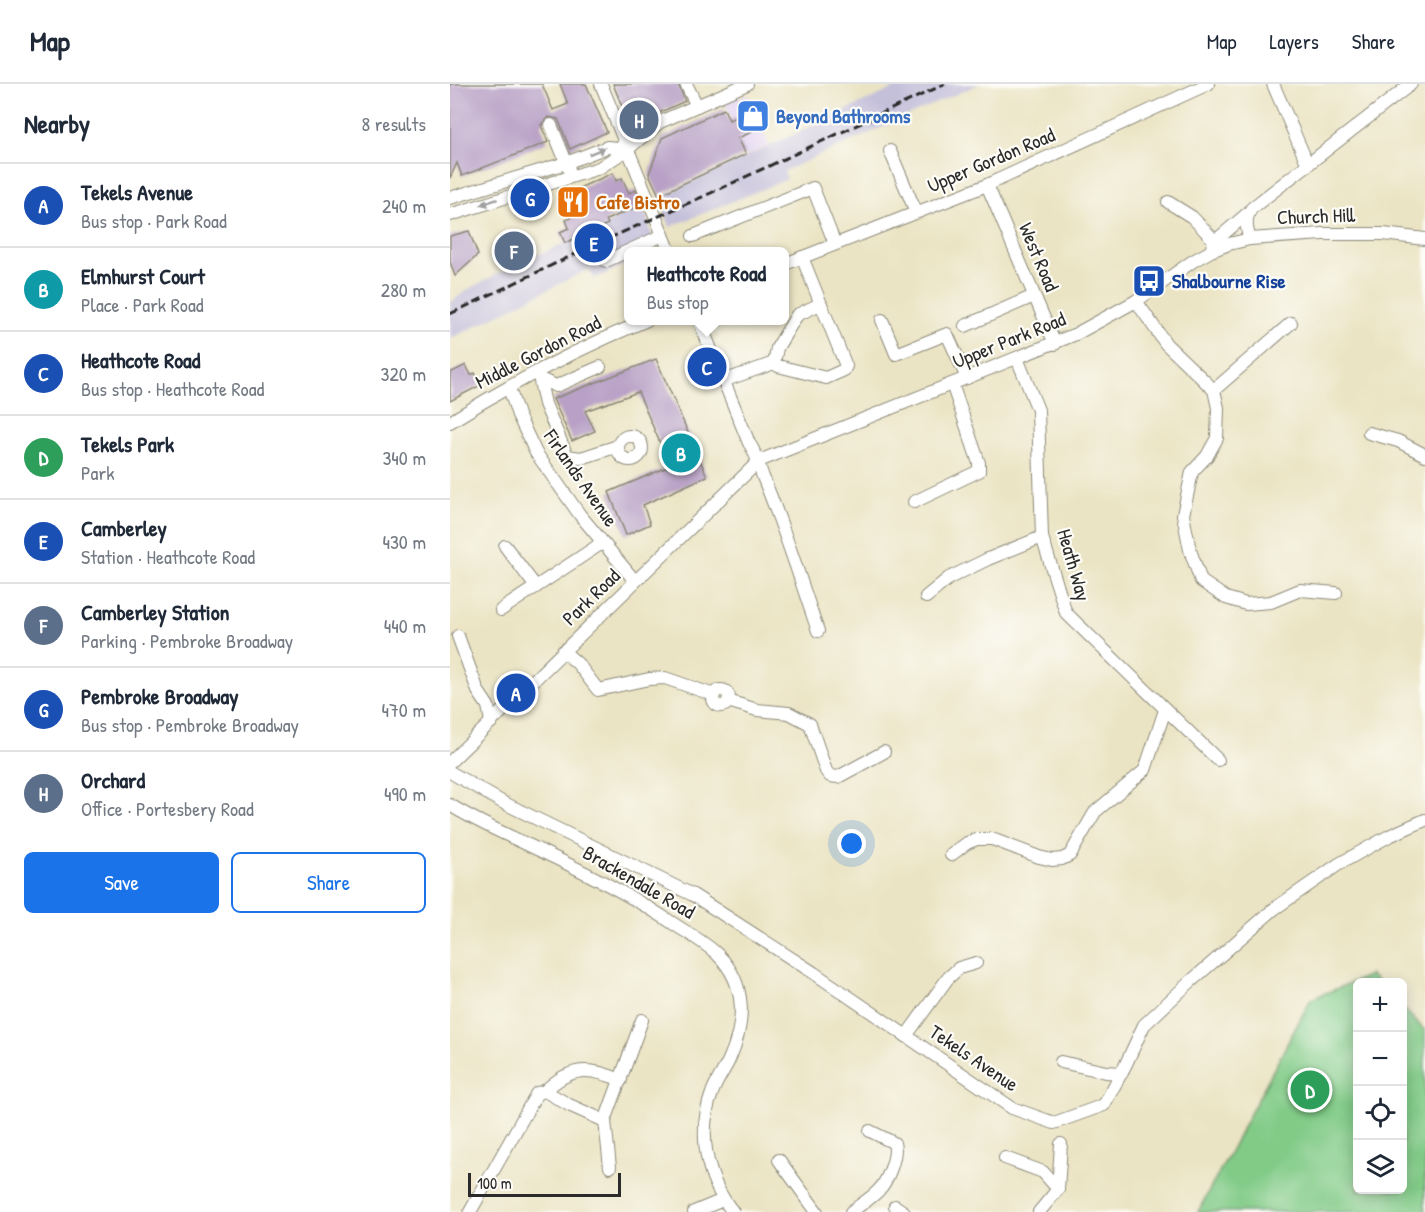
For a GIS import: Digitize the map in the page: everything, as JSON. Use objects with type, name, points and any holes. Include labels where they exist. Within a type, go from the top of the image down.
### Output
[{"type":"street","points":[[601,84],[667,247]]},
{"type":"street","points":[[686,84],[697,106]]},
{"type":"street","points":[[450,215],[599,168],[628,149],[660,122],[747,84]]},
{"type":"street","name":"Upper Gordon Road","points":[[789,262],[987,185],[1208,84]]},
{"type":"street","points":[[1274,84],[1308,165]]},
{"type":"street","name":"Upper Park Road","points":[[759,461],[1055,344],[1099,323],[1136,301],[1213,246],[1252,208],[1411,84]]},
{"type":"street","points":[[551,125],[571,176]]},
{"type":"street","points":[[450,198],[566,163],[607,147],[628,149]]},
{"type":"street","points":[[890,151],[916,212]]},
{"type":"street","name":"West Road","points":[[987,185],[1055,344]]},
{"type":"street","points":[[693,237],[813,188],[836,243]]},
{"type":"street","points":[[1168,202],[1192,217],[1213,246]]},
{"type":"street","points":[[1248,213],[1247,231],[1250,239]]},
{"type":"street","name":"Church Hill","points":[[1213,246],[1250,239],[1300,235],[1358,233],[1425,238]]},
{"type":"street","points":[[637,247],[663,235]]},
{"type":"street","points":[[606,261],[624,253]]},
{"type":"street","points":[[774,363],[826,378],[844,370],[846,366],[802,257]]},
{"type":"street","points":[[965,326],[1034,296]]},
{"type":"street","points":[[1136,301],[1166,344],[1214,390],[1218,408],[1217,438],[1206,456],[1192,472],[1183,514],[1190,550],[1201,581],[1226,598],[1246,604],[1270,602],[1300,590],[1336,593]]},
{"type":"street","points":[[774,363],[777,348],[797,315],[820,304]]},
{"type":"street","points":[[882,320],[896,354],[947,334],[967,378]]},
{"type":"street","points":[[1214,390],[1292,323]]},
{"type":"street","name":"Middle Gordon Road","points":[[450,422],[509,388],[539,376],[617,332],[636,325]]},
{"type":"street","points":[[701,325],[759,461],[818,631]]},
{"type":"street","name":"Heath Way","points":[[1017,358],[1038,410],[1042,537],[1066,613],[1218,760]]},
{"type":"street","points":[[723,381],[774,363]]},
{"type":"street","points":[[539,376],[556,386],[600,368]]},
{"type":"street","points":[[539,376],[545,404],[567,456],[581,458],[618,446]]},
{"type":"street","points":[[914,502],[979,471],[980,463],[952,384]]},
{"type":"street","name":"Firlands Avenue","points":[[509,388],[518,415],[536,453],[602,543],[635,581]]},
{"type":"street","points":[[1369,433],[1398,441],[1425,455]]},
{"type":"street","name":"Park Road","points":[[450,762],[759,461]]},
{"type":"street","points":[[926,597],[949,578],[1042,537]]},
{"type":"street","points":[[501,610],[602,543]]},
{"type":"street","points":[[505,546],[536,587]]},
{"type":"street","points":[[458,636],[478,691],[488,706],[491,722]]},
{"type":"street","points":[[563,651],[578,664],[598,690],[649,679],[665,678],[714,695],[717,704],[725,705],[728,700],[757,710],[789,712],[810,724],[826,771],[830,776],[838,777],[884,752]]},
{"type":"street","points":[[488,706],[502,711]]},
{"type":"street","points":[[951,855],[977,838],[992,839],[1053,860],[1070,855],[1095,812],[1145,770],[1165,710]]},
{"type":"street","name":"Tekels Avenue","points":[[450,772],[502,802],[693,896],[814,973],[1012,1108],[1054,1123],[1104,1105],[1144,1025],[1274,909],[1340,864],[1389,836],[1425,820]]},
{"type":"street","name":"Brackendale Road","points":[[450,805],[642,902],[719,956],[734,977],[742,1002],[741,1024],[729,1060],[712,1094],[704,1134],[706,1160],[723,1200],[733,1212]]},
{"type":"street","points":[[906,1036],[948,978],[959,969],[976,963]]},
{"type":"street","points":[[610,1167],[605,1121],[642,1020]]},
{"type":"street","points":[[1061,1062],[1106,1072],[1122,1073]]},
{"type":"street","points":[[470,1212],[537,1093],[545,1091],[559,1078],[587,1069],[621,1080]]},
{"type":"street","points":[[545,1091],[605,1121]]},
{"type":"street","points":[[851,1212],[879,1190],[894,1160],[896,1148],[894,1143],[870,1131]]},
{"type":"street","points":[[1039,1212],[1059,1189],[1061,1144]]},
{"type":"street","points":[[1005,1158],[1043,1172],[1059,1189]]},
{"type":"street","points":[[779,1160],[817,1212]]},
{"type":"street","points":[[694,1212],[723,1200]]},
{"type":"shaded area","points":[[903,84],[979,84],[784,171],[787,179],[670,227],[659,197]]},
{"type":"shaded area","points":[[746,94],[769,145],[746,156],[725,103]]},
{"type":"shaded area","points":[[643,204],[655,247],[624,247],[624,265],[594,279],[589,269],[450,339],[450,303],[467,290],[508,268],[608,224],[620,214]]},
{"type":"green space","points":[[1353,982],[1353,1194],[1407,1194],[1407,1012],[1425,1031],[1425,1212],[1198,1212],[1311,999]]},
{"type":"building","points":[[450,84],[542,84],[553,110],[568,104],[560,84],[586,84],[607,132],[570,149],[558,119],[548,117],[541,125],[548,142],[462,176],[457,163],[450,178]]},
{"type":"building","points":[[613,84],[678,84],[685,101],[630,126]]},
{"type":"building","points":[[749,105],[758,125],[750,128],[752,132],[738,138],[746,154],[659,195],[649,174],[662,138],[724,109],[729,120],[744,114],[741,108]]},
{"type":"building","points":[[613,173],[616,181],[622,178],[629,193],[636,190],[642,205],[606,220],[608,224],[565,243],[560,232],[569,228],[566,220],[571,218],[561,196]]},
{"type":"building","points":[[469,231],[478,255],[455,276],[450,262],[450,236]]},
{"type":"building","points":[[656,359],[707,476],[643,505],[650,524],[626,535],[609,492],[670,466],[638,392],[585,411],[595,431],[572,441],[553,399]]},
{"type":"building","points":[[466,365],[471,375],[475,373],[481,385],[450,401],[450,373]]},
{"type":"railway","points":[[450,314],[594,245],[945,84]]},
{"type":"place","name":"Beyond Bathrooms","points":[[753,116]]},
{"type":"place","name":"Orchard","points":[[639,120]]},
{"type":"place","name":"Pembroke Broadway","points":[[530,198]]},
{"type":"place","name":"Cafe Bistro","points":[[573,202]]},
{"type":"place","name":"Camberley","points":[[594,243]]},
{"type":"place","name":"Camberley Station","points":[[514,251]]},
{"type":"place","name":"Shalbourne Rise","points":[[1149,281]]},
{"type":"place","name":"Heathcote Road","points":[[707,367]]},
{"type":"place","name":"Elmhurst Court","points":[[681,453]]},
{"type":"place","name":"Tekels Avenue","points":[[516,693]]},
{"type":"place","name":"Tekels Park","points":[[1310,1090]]}]
